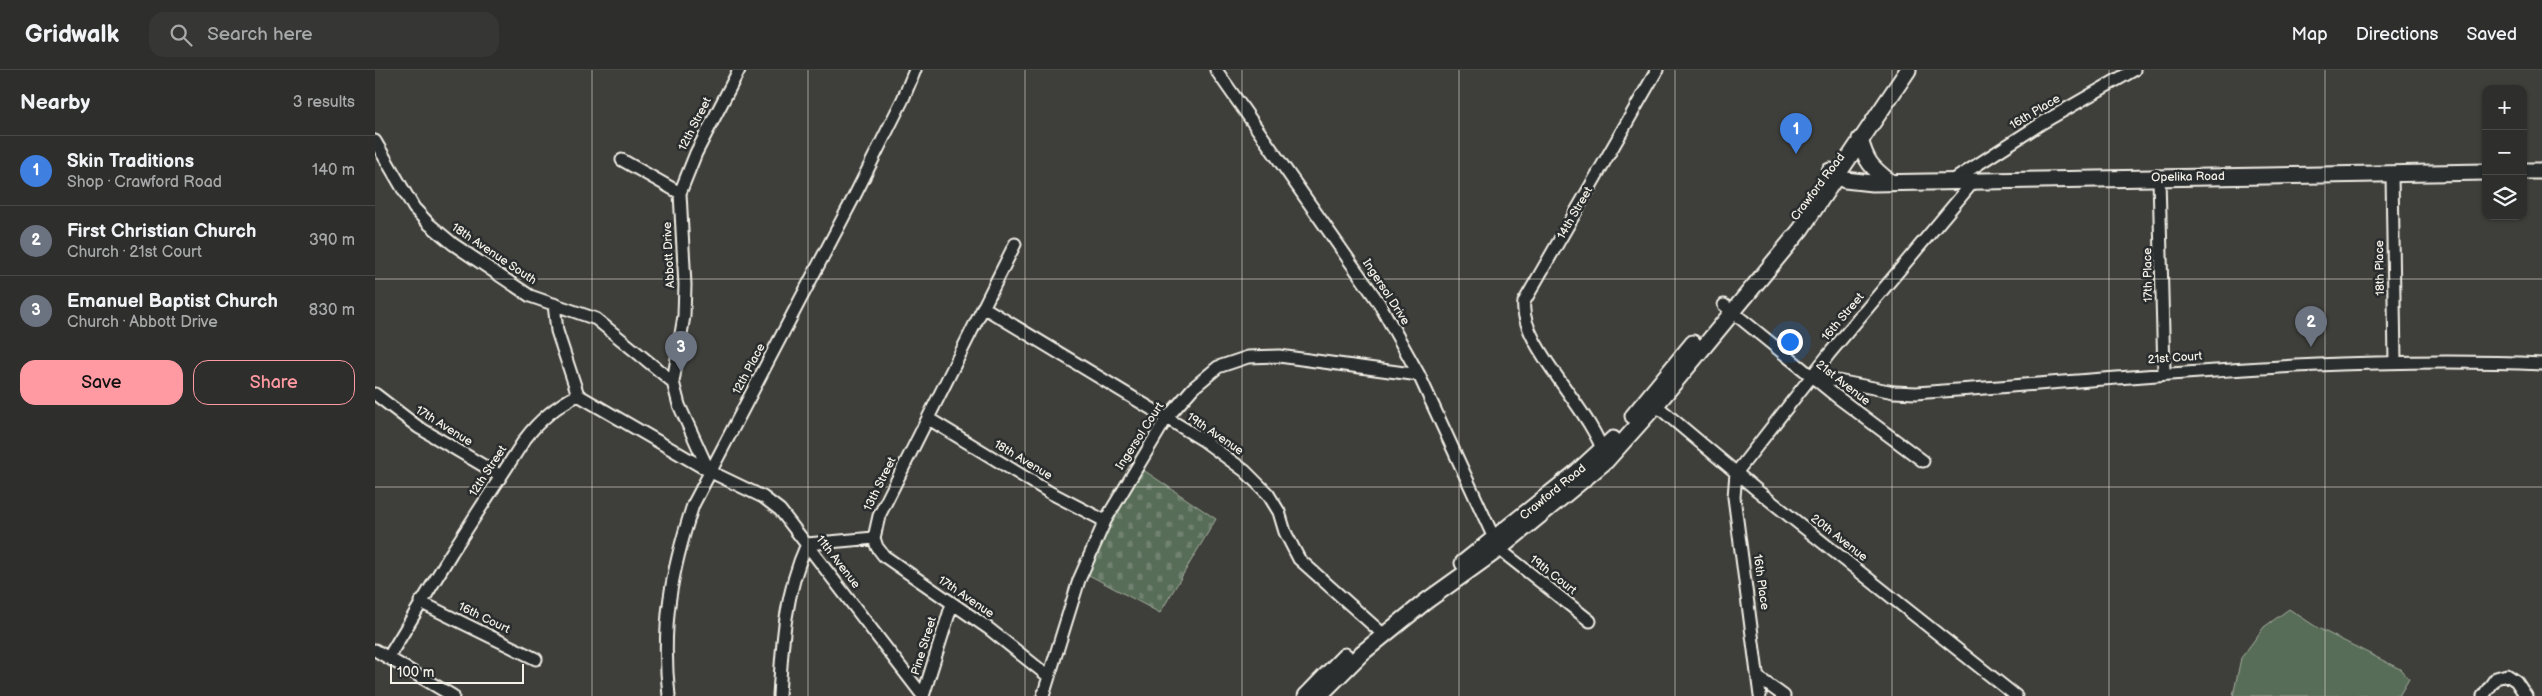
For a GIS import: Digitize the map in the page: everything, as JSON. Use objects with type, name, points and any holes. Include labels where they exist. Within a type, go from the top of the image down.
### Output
[{"type":"main road","points":[[1889,182],[1871,168],[1865,159],[1859,140],[1908,70]]},
{"type":"main road","name":"Crawford Road","points":[[1306,696],[1329,670],[1497,544],[1604,456],[1652,402],[1728,308],[1823,198],[1850,145],[1859,140]]},
{"type":"main road","points":[[2527,171],[2542,171]]},
{"type":"main road","name":"Opelika Road","points":[[1836,173],[1845,180],[1889,182],[2482,172]]},
{"type":"main road","name":"Crawford Road","points":[[1728,308],[1793,221],[1836,173]]},
{"type":"main road","name":"Opelika Road","points":[[1836,173],[1872,175],[1889,182]]},
{"type":"main road","points":[[1823,198],[1864,182]]},
{"type":"main road","name":"Crawford Road","points":[[1319,696],[1380,631]]},
{"type":"street","name":"12th Street","points":[[680,193],[696,153],[739,70]]},
{"type":"street","name":"12th Place","points":[[669,696],[665,659],[668,608],[677,556],[693,505],[709,471],[856,193],[903,99],[915,70]]},
{"type":"street","name":"Ingersol Drive","points":[[1216,70],[1379,303],[1419,374],[1497,544]]},
{"type":"street","name":"14th Street","points":[[1604,456],[1534,350],[1522,312],[1524,302],[1657,70]]},
{"type":"street","name":"16th Place","points":[[1952,181],[2042,123],[2134,70]]},
{"type":"street","name":"18th Avenue South","points":[[375,141],[414,208],[429,224],[453,244],[530,296],[596,319],[629,344],[673,382]]},
{"type":"street","points":[[622,160],[680,193]]},
{"type":"street","name":"18th Place","points":[[2392,174],[2395,362]]},
{"type":"street","name":"17th Place","points":[[2159,178],[2164,372]]},
{"type":"street","name":"16th Street","points":[[1736,473],[1812,376],[1974,181]]},
{"type":"street","name":"Abbott Drive","points":[[673,382],[683,316],[685,285],[680,193]]},
{"type":"street","name":"13th Street","points":[[874,538],[879,516],[1015,244]]},
{"type":"street","points":[[554,304],[559,337],[578,395],[709,471]]},
{"type":"street","name":"19th Avenue","points":[[983,307],[1051,346],[1166,419],[1203,440],[1245,471],[1267,494],[1279,512],[1285,532],[1299,559],[1380,631]]},
{"type":"street","name":"21st Avenue","points":[[1728,308],[1812,376],[1923,461]]},
{"type":"street","name":"Ingersol Court","points":[[1043,696],[1079,580],[1105,521],[1166,419],[1193,388],[1218,367],[1248,357],[1279,356],[1419,374]]},
{"type":"street","name":"21st Court","points":[[1812,376],[1894,392],[1916,393],[2164,372],[2395,362],[2542,364]]},
{"type":"street","points":[[673,382],[679,405],[709,471]]},
{"type":"street","name":"17th Avenue","points":[[375,394],[418,427],[501,476]]},
{"type":"street","name":"12th Street","points":[[388,658],[420,602],[538,422],[554,409],[578,395]]},
{"type":"street","name":"20th Avenue","points":[[1652,402],[1736,473],[2016,696]]},
{"type":"street","name":"18th Avenue","points":[[929,419],[1049,492],[1105,521]]},
{"type":"street","name":"11th Avenue","points":[[709,471],[763,497],[780,510],[923,696]]},
{"type":"street","name":"16th Place","points":[[1736,473],[1735,497],[1761,696]]},
{"type":"street","points":[[779,696],[788,601],[799,562],[807,544],[874,538]]},
{"type":"street","name":"17th Avenue","points":[[874,538],[877,547],[885,556],[988,628],[1048,676]]},
{"type":"street","name":"19th Court","points":[[1497,544],[1590,621]]},
{"type":"street","name":"16th Court","points":[[420,602],[535,659]]},
{"type":"street","name":"Pine Street","points":[[923,696],[952,604]]},
{"type":"street","points":[[375,650],[438,692],[453,696]]},
{"type":"street","points":[[2483,696],[2496,678],[2507,675],[2516,681],[2526,696]]},
{"type":"street","points":[[1759,678],[1784,696]]},
{"type":"green space","points":[[1139,467],[1216,519],[1160,613],[1087,574],[1110,521]]},
{"type":"green space","points":[[2289,609],[2318,628],[2400,669],[2409,679],[2399,696],[2233,696],[2241,658],[2264,627]]},
{"type":"place","name":"Skin Traditions","points":[[1796,154]]},
{"type":"place","name":"First Christian Church","points":[[2311,347]]},
{"type":"place","name":"Emanuel Baptist Church","points":[[681,372]]}]
